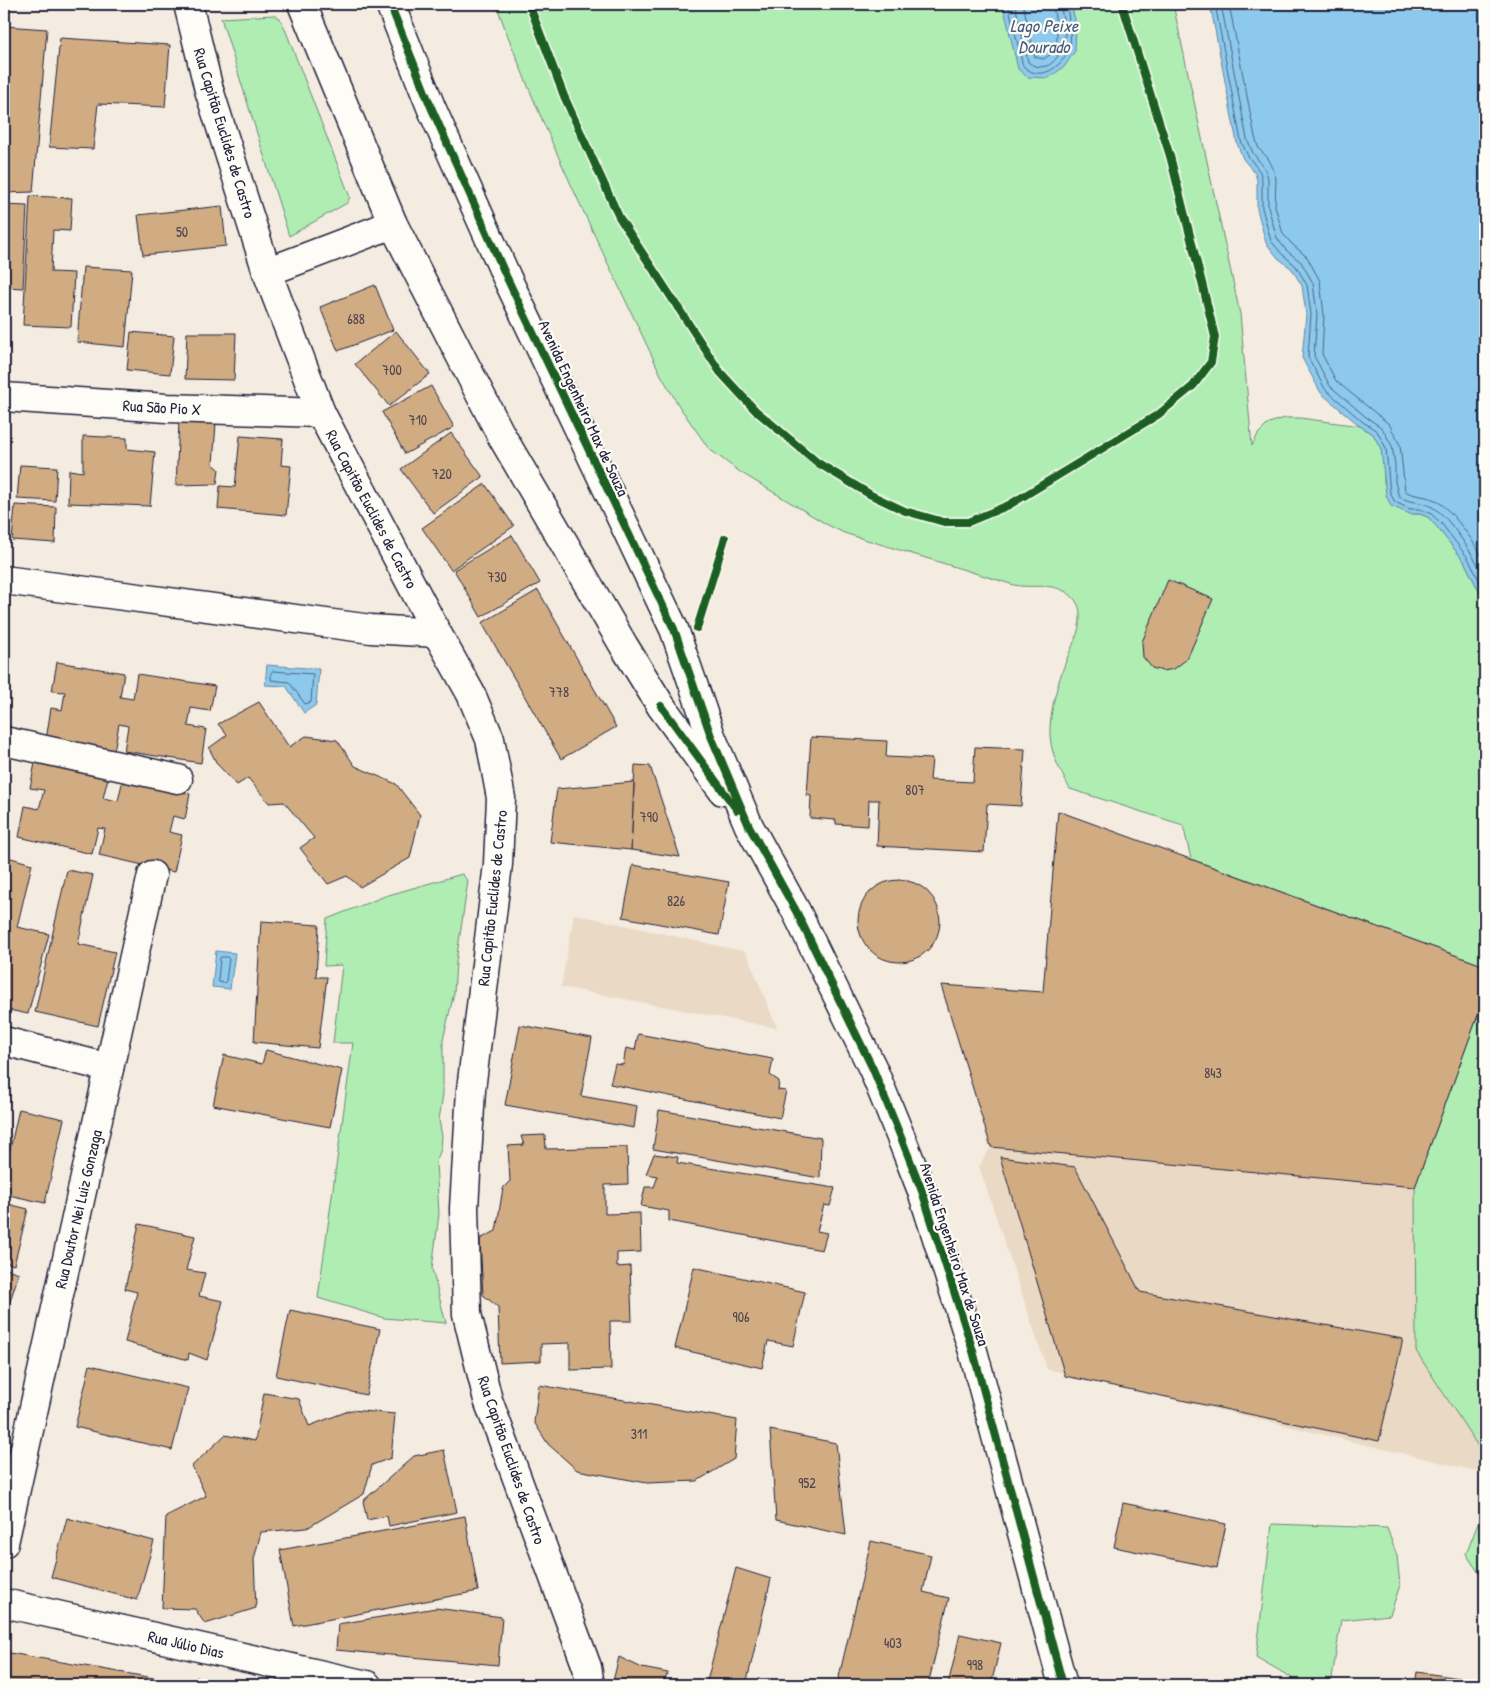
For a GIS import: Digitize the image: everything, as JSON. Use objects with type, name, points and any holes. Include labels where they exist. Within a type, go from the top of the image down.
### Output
[{"type":"street","name":"Rua Capitão Euclides de Castro","points":[[188,4],[210,90],[267,272],[321,413],[471,694],[490,739],[502,798],[498,864],[470,1110],[464,1208],[467,1314],[488,1400],[587,1667],[590,1685]]},
{"type":"street","name":"Avenida Engenheiro Max de Souza","points":[[302,4],[393,224],[501,435],[661,706],[749,826]]},
{"type":"street","name":"Avenida Engenheiro Max de Souza","points":[[390,4],[431,107],[507,278],[674,629],[711,736],[749,826],[796,911],[873,1070],[922,1191],[973,1351],[1063,1685]]},
{"type":"street","points":[[267,272],[393,224]]},
{"type":"street","name":"Rua São Pio X","points":[[4,398],[167,408],[321,413]]},
{"type":"street","points":[[4,580],[371,628],[437,633]]},
{"type":"street","points":[[4,741],[178,779]]},
{"type":"street","name":"Rua Doutor Nei Luiz Gonzaga","points":[[4,1543],[152,875]]},
{"type":"street","points":[[4,1041],[109,1068]]},
{"type":"street","name":"Rua Júlio Dias","points":[[4,1604],[368,1685]]},
{"type":"shaded area","points":[[574,914],[746,952],[777,1028],[561,987]]},
{"type":"shaded area","points":[[991,1147],[1415,1187],[1416,1351],[1485,1457],[1485,1473],[1047,1369],[979,1166]]},
{"type":"green space","points":[[496,4],[1173,4],[1240,314],[1252,446],[1258,434],[1269,423],[1285,418],[1300,418],[1360,426],[1373,434],[1381,448],[1384,483],[1410,514],[1420,514],[1428,517],[1437,527],[1464,561],[1485,603],[1485,966],[1191,859],[1183,825],[1070,789],[1053,752],[1050,728],[1058,686],[1080,623],[1080,610],[1073,597],[1054,587],[1014,585],[844,533],[740,472],[709,449],[679,406],[661,375],[553,145]]},
{"type":"green space","points":[[274,15],[280,18],[285,29],[350,197],[347,203],[289,236],[221,18]]},
{"type":"green space","points":[[462,874],[468,881],[456,962],[454,993],[443,1040],[443,1094],[439,1120],[442,1136],[441,1149],[436,1162],[439,1214],[432,1269],[446,1323],[384,1318],[318,1298],[353,1043],[333,1043],[342,965],[324,966],[327,919],[385,896]]},
{"type":"green space","points":[[1485,996],[1485,1457],[1416,1351],[1415,1187]]},
{"type":"green space","points":[[1485,1506],[1485,1582],[1466,1554]]},
{"type":"green space","points":[[1272,1524],[1387,1528],[1397,1556],[1400,1585],[1390,1615],[1341,1620],[1331,1685],[1293,1685],[1292,1678],[1256,1657]]},
{"type":"water","name":"Lago Peixe Dourado","points":[[1003,4],[1071,4],[1076,24],[1075,51],[1064,67],[1048,78],[1027,77],[1018,69]]},
{"type":"water","points":[[1210,4],[1485,4],[1485,603],[1464,561],[1428,517],[1420,514],[1410,514],[1391,506],[1386,495],[1381,449],[1373,434],[1360,426],[1321,393],[1302,358],[1306,314],[1302,286],[1292,269],[1278,258],[1266,243],[1257,209],[1257,180],[1255,173],[1243,159],[1237,143]]},
{"type":"water","points":[[267,665],[319,669],[316,705],[304,713],[286,686],[265,685]]},
{"type":"water","points":[[216,951],[235,953],[230,989],[212,987]]},
{"type":"building","points":[[4,26],[47,29],[33,192],[4,193]]},
{"type":"building","points":[[60,38],[170,45],[165,107],[98,104],[93,149],[49,147]]},
{"type":"building","points":[[30,196],[72,198],[70,231],[53,230],[51,272],[74,273],[71,327],[23,325]]},
{"type":"building","points":[[4,205],[27,206],[23,288],[4,287]]},
{"type":"building","points":[[222,206],[226,246],[143,255],[138,215]]},
{"type":"building","points":[[83,267],[132,270],[125,347],[77,342]]},
{"type":"building","points":[[375,285],[393,330],[338,351],[320,307]]},
{"type":"building","points":[[396,331],[430,374],[389,406],[355,364]]},
{"type":"building","points":[[131,332],[174,336],[170,374],[127,370]]},
{"type":"building","points":[[187,333],[236,333],[234,380],[185,379]]},
{"type":"building","points":[[431,386],[454,427],[405,454],[382,412]]},
{"type":"building","points":[[179,421],[216,423],[213,464],[219,469],[217,484],[176,485]]},
{"type":"building","points":[[451,433],[483,477],[433,513],[401,469]]},
{"type":"building","points":[[83,436],[127,438],[127,449],[155,452],[150,506],[68,503],[69,470],[83,472]]},
{"type":"building","points":[[240,436],[283,439],[281,465],[291,466],[286,515],[218,509],[220,486],[235,487]]},
{"type":"building","points":[[20,465],[57,467],[55,501],[17,499]]},
{"type":"building","points":[[485,484],[514,526],[451,570],[422,528]]},
{"type":"building","points":[[15,505],[56,507],[55,543],[12,540]]},
{"type":"building","points":[[512,535],[540,583],[481,617],[454,570]]},
{"type":"building","points":[[1168,580],[1213,599],[1187,659],[1174,669],[1163,671],[1152,668],[1143,657],[1142,642]]},
{"type":"building","points":[[538,590],[616,727],[561,759],[482,623]]},
{"type":"building","points":[[57,662],[124,673],[120,697],[133,699],[137,674],[215,686],[210,711],[191,708],[188,726],[206,729],[201,763],[124,751],[128,726],[119,724],[114,751],[46,740],[51,708],[62,710],[65,692],[52,691]]},
{"type":"building","points":[[259,702],[289,747],[306,736],[337,740],[355,766],[396,784],[420,815],[410,858],[360,887],[347,876],[328,884],[300,848],[314,838],[284,802],[269,803],[248,778],[237,785],[217,764],[209,748],[227,735],[218,724]]},
{"type":"building","points":[[811,737],[887,741],[886,757],[932,759],[930,780],[973,782],[975,747],[1025,749],[1021,806],[987,804],[984,852],[877,846],[879,800],[869,800],[868,826],[836,824],[836,820],[810,818],[811,796],[807,795]]},
{"type":"building","points":[[36,758],[109,774],[103,798],[118,801],[123,779],[190,794],[185,819],[173,816],[169,832],[182,835],[174,872],[99,855],[105,829],[98,828],[92,854],[19,837],[25,806],[39,809],[44,790],[30,788]]},
{"type":"building","points":[[635,765],[650,766],[680,857],[631,850]]},
{"type":"building","points":[[634,782],[631,850],[550,842],[557,789]]},
{"type":"building","points":[[1058,811],[1485,966],[1485,996],[1415,1187],[991,1147],[941,985],[1043,992]]},
{"type":"building","points":[[4,856],[32,864],[17,927],[49,934],[28,1014],[4,1009]]},
{"type":"building","points":[[633,865],[729,882],[719,935],[623,917]]},
{"type":"building","points":[[67,870],[93,875],[78,944],[115,952],[98,1026],[35,1012]]},
{"type":"building","points":[[899,880],[915,883],[928,892],[937,905],[940,921],[937,937],[928,950],[915,959],[899,962],[883,959],[870,950],[861,937],[858,921],[861,905],[870,892],[883,883]]},
{"type":"building","points":[[261,921],[319,925],[316,977],[327,977],[318,1048],[254,1042]]},
{"type":"building","points":[[520,1025],[592,1038],[581,1096],[637,1106],[634,1128],[505,1105]]},
{"type":"building","points":[[638,1034],[773,1059],[770,1075],[779,1081],[778,1090],[786,1091],[780,1118],[610,1084],[615,1064],[623,1065],[626,1048],[635,1050]]},
{"type":"building","points":[[266,1050],[342,1070],[330,1127],[213,1105],[224,1055],[262,1064]]},
{"type":"building","points":[[19,1109],[64,1119],[45,1203],[4,1194],[4,1176]]},
{"type":"building","points":[[659,1110],[821,1138],[820,1178],[653,1149]]},
{"type":"building","points":[[545,1135],[546,1149],[627,1147],[628,1184],[605,1185],[605,1214],[640,1213],[641,1252],[617,1253],[617,1267],[630,1266],[632,1321],[610,1321],[611,1369],[570,1370],[570,1343],[541,1344],[541,1361],[500,1363],[498,1307],[483,1295],[480,1239],[496,1231],[503,1188],[510,1181],[508,1146],[524,1145],[521,1136]]},
{"type":"building","points":[[654,1154],[678,1157],[677,1163],[835,1188],[830,1206],[824,1205],[817,1231],[827,1233],[822,1250],[669,1221],[669,1211],[641,1206],[645,1187],[654,1187],[658,1176],[646,1174]]},
{"type":"building","points":[[1000,1157],[1075,1167],[1140,1292],[1403,1339],[1379,1441],[1065,1376]]},
{"type":"building","points":[[4,1203],[28,1209],[14,1265],[4,1262]]},
{"type":"building","points":[[139,1224],[195,1236],[186,1270],[205,1273],[199,1296],[223,1301],[207,1360],[189,1353],[188,1360],[125,1342],[137,1292],[125,1289]]},
{"type":"building","points":[[694,1267],[805,1292],[793,1346],[768,1341],[762,1368],[675,1348]]},
{"type":"building","points":[[4,1268],[19,1273],[6,1314],[4,1314]]},
{"type":"building","points":[[290,1310],[380,1329],[366,1395],[276,1376]]},
{"type":"building","points":[[90,1365],[188,1388],[172,1450],[75,1427]]},
{"type":"building","points":[[539,1385],[737,1420],[734,1459],[697,1481],[647,1483],[577,1470],[548,1444],[534,1422]]},
{"type":"building","points":[[264,1393],[299,1399],[309,1426],[351,1410],[395,1414],[391,1458],[372,1465],[364,1494],[307,1528],[261,1532],[254,1559],[256,1608],[205,1624],[195,1609],[162,1608],[166,1516],[206,1496],[192,1466],[225,1435],[255,1441]]},
{"type":"building","points":[[770,1430],[836,1443],[846,1535],[776,1520]]},
{"type":"building","points":[[444,1450],[457,1512],[389,1526],[387,1516],[367,1520],[363,1501],[414,1456]]},
{"type":"building","points":[[1123,1503],[1226,1524],[1217,1568],[1114,1547]]},
{"type":"building","points":[[465,1516],[478,1591],[294,1626],[280,1550]]},
{"type":"building","points":[[67,1518],[154,1541],[137,1600],[51,1577]]},
{"type":"building","points":[[871,1541],[931,1555],[923,1592],[949,1598],[928,1685],[837,1685]]},
{"type":"building","points":[[736,1568],[771,1579],[746,1685],[706,1685]]},
{"type":"building","points":[[436,1608],[502,1617],[498,1665],[336,1650],[338,1624]]},
{"type":"building","points":[[960,1634],[1001,1643],[991,1685],[948,1685]]},
{"type":"building","points":[[4,1652],[188,1684],[4,1685]]},
{"type":"building","points":[[619,1657],[642,1668],[668,1673],[662,1685],[612,1685]]},
{"type":"building","points":[[1417,1672],[1467,1679],[1466,1685],[1415,1685]]},
{"type":"building","points":[[197,1677],[237,1685],[195,1685]]},
{"type":"cycle path","points":[[390,4],[431,107],[507,278],[674,629],[711,736],[749,826],[796,911],[873,1069],[902,1140],[922,1191],[973,1351],[1063,1685]]},
{"type":"cycle path","points":[[529,4],[564,96],[619,217],[720,372],[755,410],[818,463],[871,495],[905,511],[944,522],[968,522],[1009,505],[1159,414],[1193,386],[1211,362],[1215,337],[1203,287],[1170,156],[1122,4]]},
{"type":"cycle path","points":[[697,628],[725,538]]},
{"type":"cycle path","points":[[661,706],[737,810]]}]
